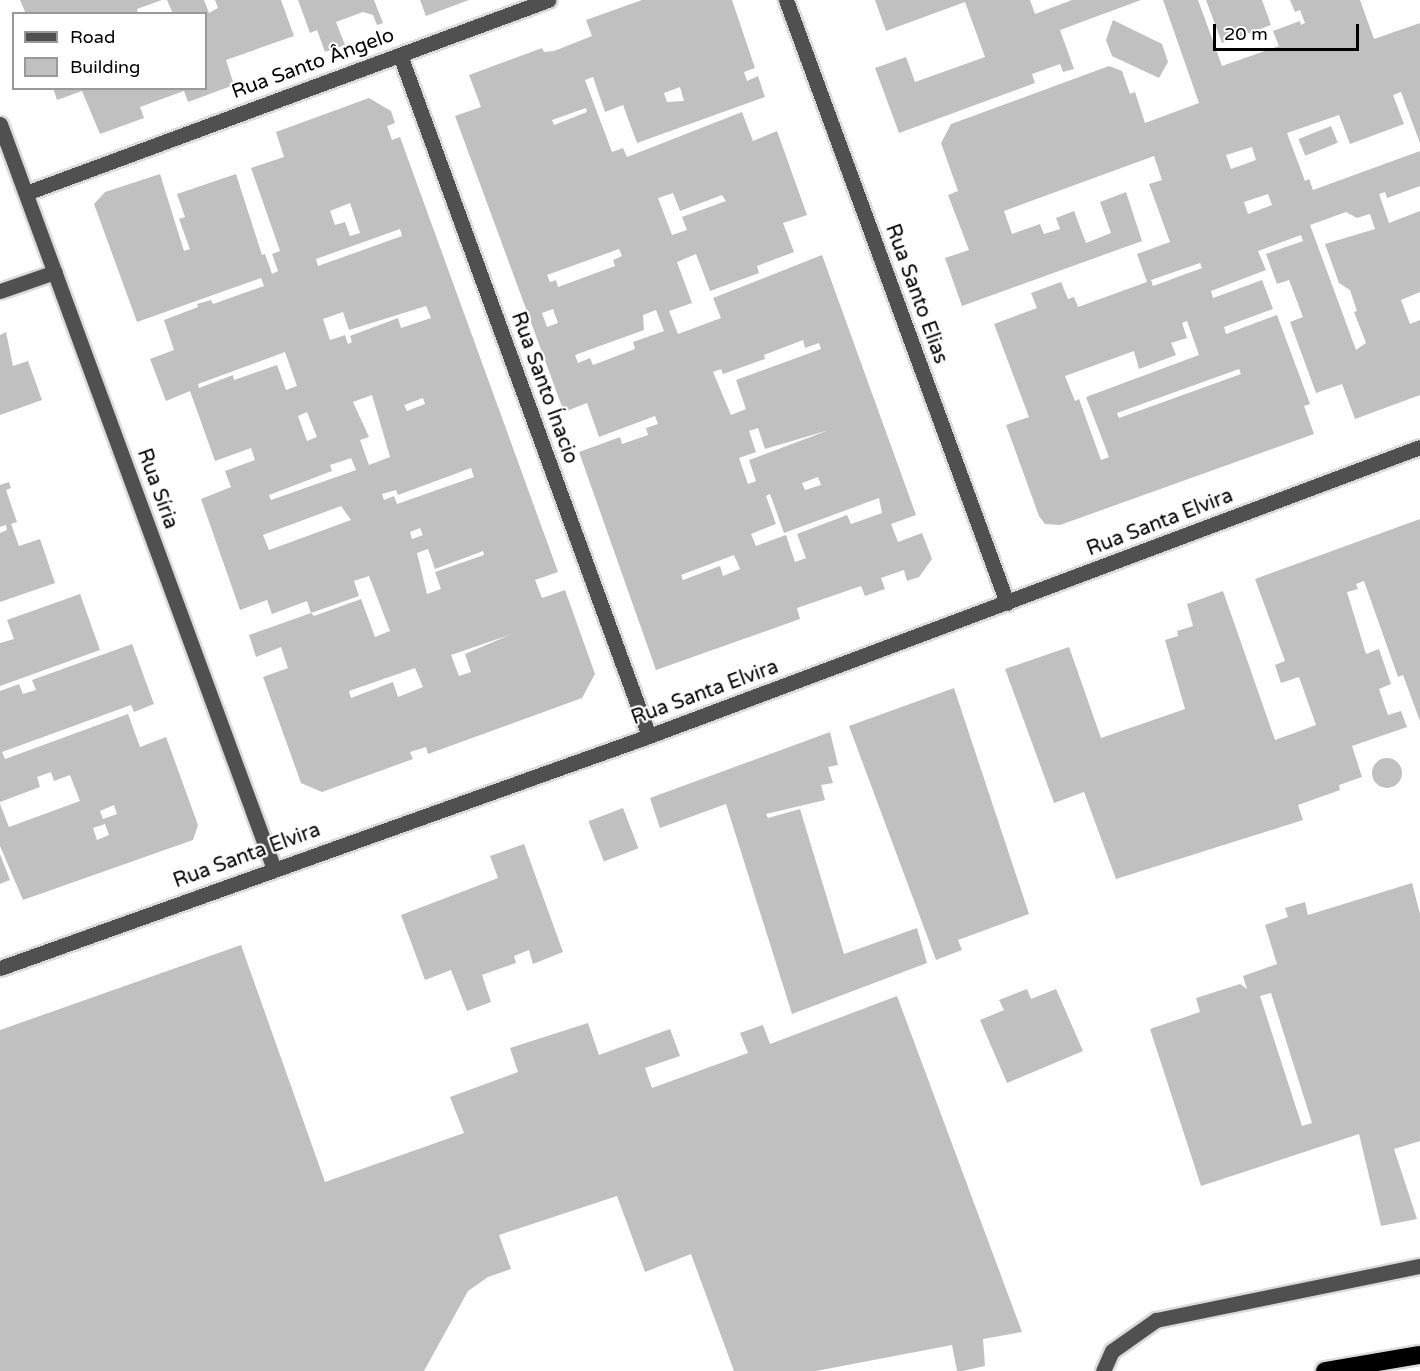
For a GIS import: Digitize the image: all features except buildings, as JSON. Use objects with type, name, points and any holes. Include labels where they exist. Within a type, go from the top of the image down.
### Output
[{"type":"highway","points":[[1325,1371],[1420,1354]]},
{"type":"street","name":"Rua Santo Ângelo","points":[[26,193],[548,0]]},
{"type":"street","name":"Rua Santo Elias","points":[[786,0],[1007,603]]},
{"type":"street","name":"Rua Santo Ínacio","points":[[400,55],[650,736]]},
{"type":"street","name":"Rua Síria","points":[[0,124],[274,869]]},
{"type":"street","points":[[0,291],[56,272]]},
{"type":"street","name":"Rua Santa Elvira","points":[[0,968],[650,736],[1420,447]]},
{"type":"street","points":[[1103,1371],[1112,1351],[1156,1320],[1420,1266]]}]
